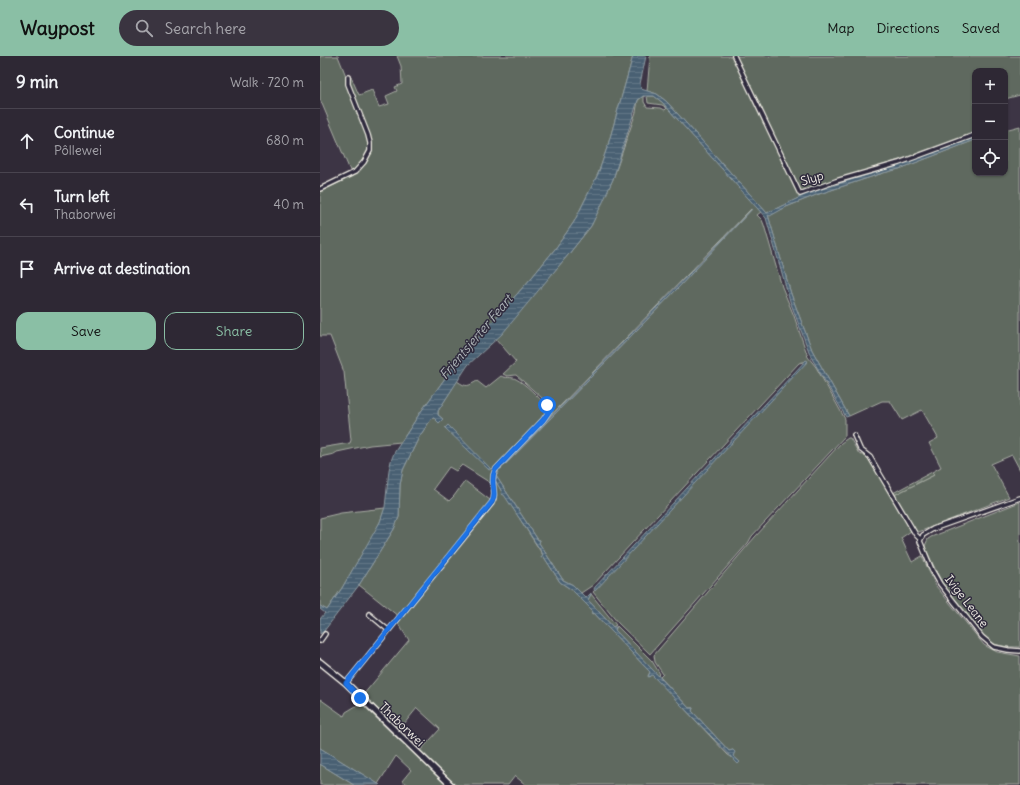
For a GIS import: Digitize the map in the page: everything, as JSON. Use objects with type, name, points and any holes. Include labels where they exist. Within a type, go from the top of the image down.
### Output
[{"type":"street","name":"Slyp","points":[[734,56],[800,194],[836,181],[899,163],[972,136]]},
{"type":"street","points":[[320,188],[355,172],[364,162],[370,151],[369,139],[347,82],[348,77]]},
{"type":"street","points":[[346,683],[492,502],[494,497],[492,479],[495,470],[543,420],[550,410],[547,405]]},
{"type":"street","name":"Ivige Leane","points":[[854,435],[860,449],[870,457],[916,535],[920,539],[920,545],[937,581],[982,637],[994,646],[1008,650],[1020,651]]},
{"type":"street","points":[[920,539],[923,535],[933,529],[1020,498]]},
{"type":"street","points":[[369,614],[388,630]]},
{"type":"street","points":[[320,641],[325,634]]},
{"type":"street","name":"Thaborwei","points":[[320,662],[346,683],[451,785]]},
{"type":"green space","points":[[320,56],[338,56],[346,76],[347,85],[369,143],[369,149],[365,160],[351,173],[320,99]]},
{"type":"green space","points":[[397,56],[633,56],[608,145],[598,174],[574,222],[555,249],[456,363],[401,442],[370,445],[320,457],[320,448],[350,443],[351,440],[344,372],[330,336],[320,336],[320,192],[353,176],[362,167],[371,147],[349,83],[349,79],[351,77],[359,95],[372,90],[379,107],[389,104],[386,96],[397,91],[395,87],[402,84],[401,66]]},
{"type":"green space","points":[[650,56],[733,56],[801,197],[767,213],[667,102],[657,94],[647,91]]},
{"type":"green space","points":[[735,56],[1020,56],[1020,95],[1008,98],[1008,68],[972,68],[972,133],[896,161],[800,191]]},
{"type":"green space","points":[[644,96],[644,102],[647,107],[661,108],[665,110],[667,108],[662,105],[648,103],[647,96],[654,96],[662,102],[761,212],[757,215],[762,220],[764,225],[782,287],[808,357],[816,367],[845,419],[845,436],[752,536],[748,543],[650,654],[618,623],[593,592],[807,361],[799,363],[593,585],[581,593],[573,585],[563,580],[539,543],[540,540],[538,540],[496,476],[499,472],[495,471],[552,410],[550,405],[516,375],[507,376],[503,374],[516,362],[496,339],[591,226],[613,179],[636,112],[638,100]],"holes":[[[751,209],[677,289],[501,469],[500,468]]]},
{"type":"green space","points":[[1020,126],[1020,470],[1012,455],[991,464],[1009,497],[916,533],[894,495],[934,475],[932,472],[941,467],[929,443],[938,438],[922,410],[902,420],[890,401],[882,401],[849,416],[812,350],[791,294],[768,215],[816,195],[899,169],[972,141],[972,176],[1008,176],[1008,129]]},
{"type":"green space","points":[[501,376],[514,378],[528,387],[546,405],[546,413],[494,471],[492,484],[462,465],[456,471],[449,467],[433,489],[449,501],[465,481],[490,500],[398,616],[359,585],[394,529],[399,517],[400,485],[403,470],[419,437],[432,418],[443,419],[438,415],[438,411],[457,381],[467,386],[477,381],[486,388]]},
{"type":"green space","points":[[850,438],[859,454],[868,457],[911,531],[901,538],[912,562],[922,556],[936,586],[984,645],[997,652],[1020,656],[1020,785],[526,785],[515,776],[508,785],[456,785],[420,751],[440,729],[417,708],[399,730],[363,695],[409,640],[397,622],[494,504],[496,494],[494,478],[502,494],[504,494],[560,582],[572,590],[592,610],[592,614],[594,613],[650,672],[649,677],[652,674],[728,755],[740,762],[733,756],[733,750],[729,751],[692,711],[693,708],[689,708],[660,677],[663,674],[655,662],[654,655],[755,537],[841,443]]},
{"type":"green space","points":[[932,472],[934,475],[894,495],[893,493]]},
{"type":"green space","points":[[1020,502],[1020,647],[1006,647],[997,645],[985,638],[964,613],[965,611],[942,583],[925,546],[928,539],[931,537]]},
{"type":"green space","points":[[385,508],[376,530],[342,588],[327,610],[320,606],[320,518],[341,513]]},
{"type":"green space","points":[[591,594],[616,625],[613,627],[588,600]]},
{"type":"green space","points":[[617,626],[652,661],[660,674],[658,676],[615,630]]},
{"type":"green space","points":[[320,699],[344,716],[346,712],[361,703],[400,741],[408,745],[450,785],[409,785],[402,781],[411,770],[396,756],[378,784],[320,748]]},
{"type":"green space","points":[[320,764],[354,785],[320,785]]},
{"type":"water","points":[[633,56],[646,56],[640,84],[641,89],[657,94],[667,102],[767,213],[809,193],[902,164],[972,137],[972,141],[899,169],[816,195],[786,207],[770,216],[768,215],[791,294],[812,350],[849,416],[846,417],[811,357],[790,301],[766,218],[662,102],[654,96],[643,96],[638,100],[613,179],[591,226],[502,334],[468,365],[438,411],[438,415],[443,419],[439,423],[432,418],[419,437],[403,470],[400,485],[399,517],[394,529],[359,585],[324,631],[320,634],[320,619],[325,613],[320,609],[320,606],[327,610],[342,588],[380,522],[385,507],[389,470],[394,453],[420,413],[456,363],[533,276],[574,222],[598,174],[608,145]]},
{"type":"water","points":[[752,209],[677,289],[500,469]]},
{"type":"water","points":[[806,360],[808,361],[595,591],[595,587]]},
{"type":"water","points":[[448,425],[491,469],[489,470],[445,428]]},
{"type":"water","points":[[498,471],[499,472],[496,476],[538,540],[540,540],[539,543],[563,580],[573,585],[586,598],[591,593],[588,600],[613,627],[616,627],[615,630],[689,708],[693,708],[692,711],[729,751],[733,750],[735,752],[733,756],[740,762],[738,764],[652,675],[648,677],[650,672],[594,613],[591,613],[592,610],[572,590],[560,582],[544,557],[541,558],[543,554],[504,495],[501,494],[502,492],[494,478]]},
{"type":"water","points":[[320,748],[380,785],[354,785],[320,764]]},
{"type":"route","points":[[360,698],[346,683],[494,500],[492,479],[495,470],[543,420],[550,410],[547,405]]},
{"type":"water label","name":"Frjentsjerter Feart","points":[[476,337]]}]
